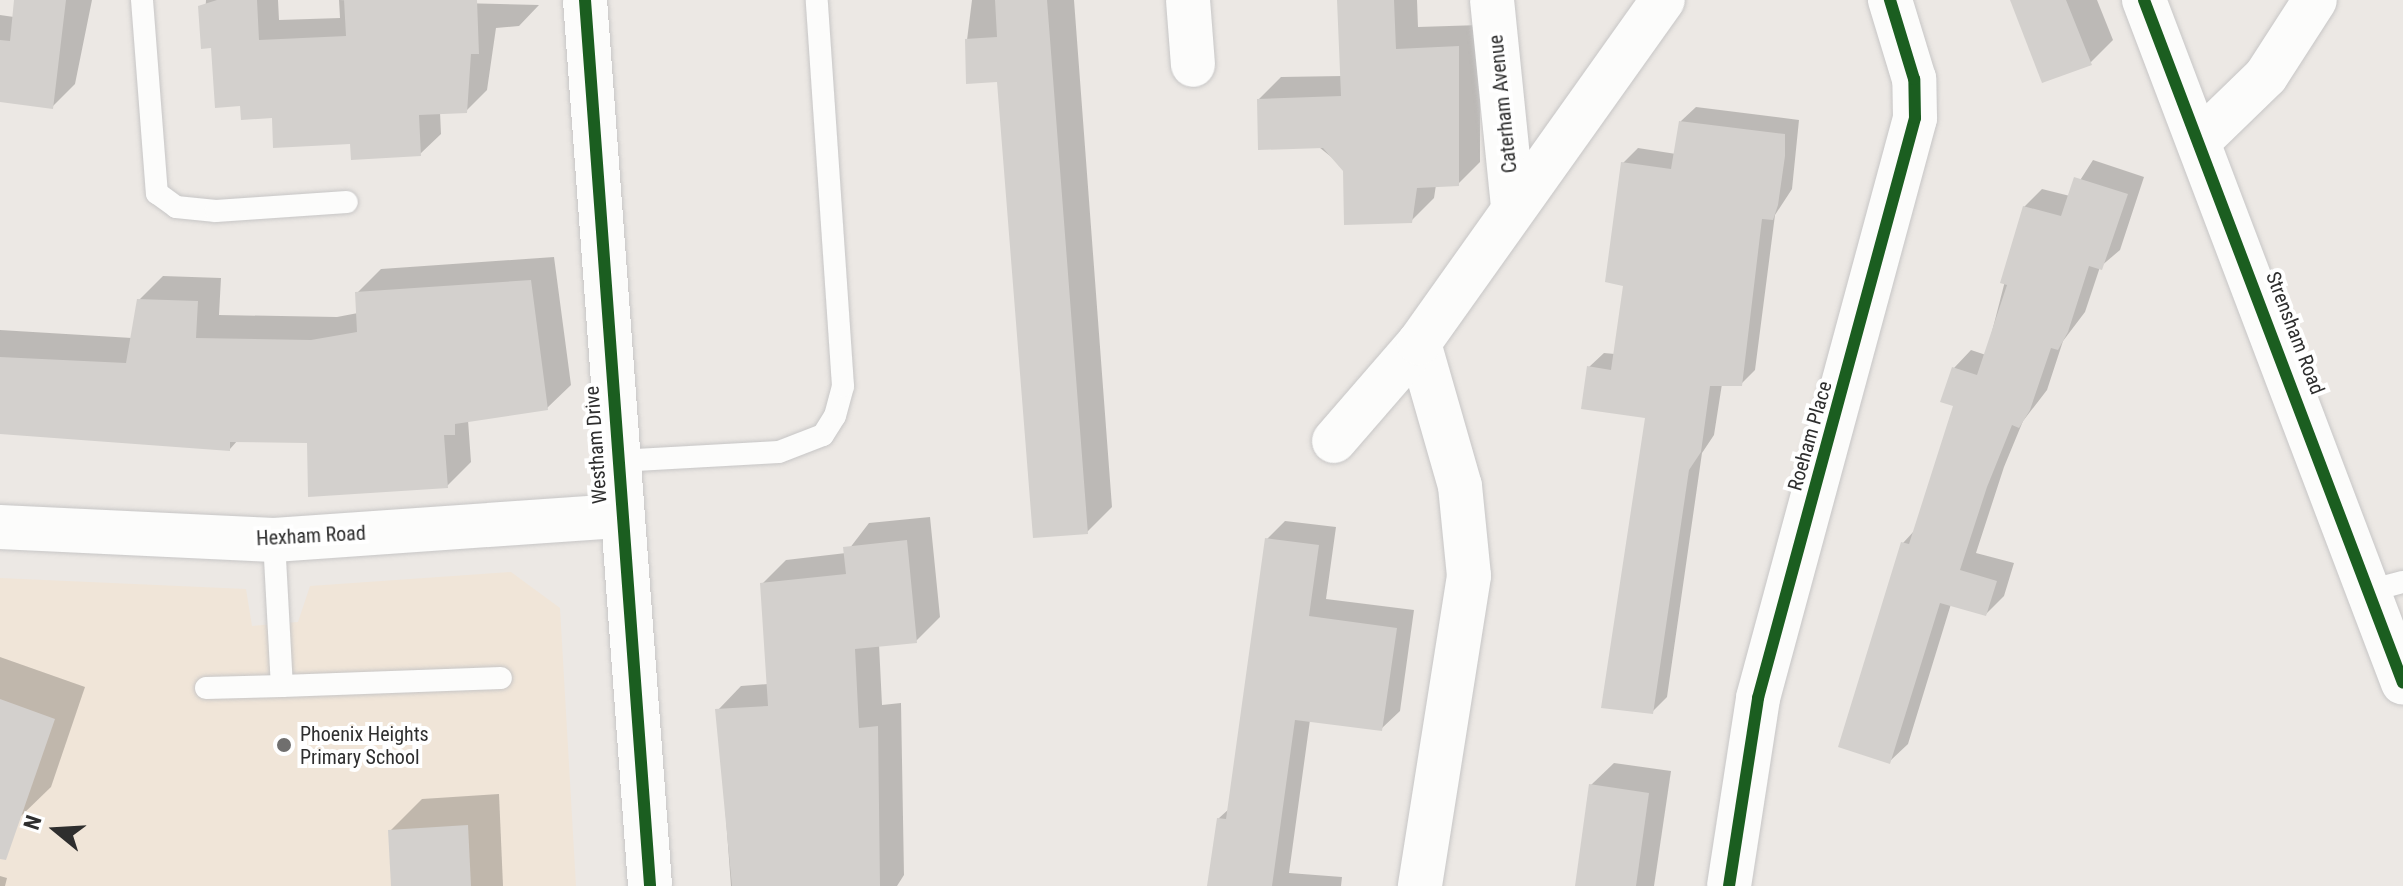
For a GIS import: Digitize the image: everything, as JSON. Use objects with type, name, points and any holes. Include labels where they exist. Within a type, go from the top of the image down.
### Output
[{"type":"street","name":"Westham Drive","points":[[585,0],[650,886]]},
{"type":"street","points":[[1188,0],[1193,65]]},
{"type":"street","name":"Caterham Avenue","points":[[1492,0],[1513,208]]},
{"type":"street","points":[[1334,441],[1419,343],[1663,0]]},
{"type":"street","name":"Roeham Place","points":[[1729,886],[1758,698],[1915,118],[1914,79],[1890,0]]},
{"type":"street","name":"Strensham Road","points":[[2144,0],[2199,141],[2386,586],[2403,683]]},
{"type":"street","points":[[2199,141],[2266,76],[2315,0]]},
{"type":"street","points":[[1419,343],[1460,486],[1469,576],[1420,886]]},
{"type":"street","name":"Hexham Road","points":[[0,527],[274,540],[621,516]]},
{"type":"lane","points":[[142,0],[157,193],[176,207],[216,211],[347,202]]},
{"type":"lane","points":[[618,461],[779,452],[823,435],[835,416],[843,386],[817,0]]},
{"type":"lane","points":[[274,540],[282,686]]},
{"type":"lane","points":[[206,688],[501,678]]},
{"type":"shaded area","name":"Phoenix Heights Primary School","points":[[511,572],[560,608],[576,886],[0,886],[0,578],[246,589],[252,626],[298,622],[310,586]]},
{"type":"building","points":[[14,0],[66,0],[53,109],[0,102],[0,40],[10,41]]},
{"type":"building","points":[[217,0],[257,0],[259,40],[346,36],[344,0],[477,0],[479,54],[471,54],[467,113],[419,115],[421,156],[351,160],[350,144],[273,148],[272,118],[241,120],[240,106],[215,108],[211,48],[201,49],[198,6]]},
{"type":"building","points":[[995,0],[1047,0],[1088,534],[1033,538],[997,82],[966,84],[965,39],[997,37]]},
{"type":"building","points":[[1337,0],[1394,0],[1396,49],[1459,46],[1459,186],[1417,188],[1412,223],[1344,225],[1343,171],[1323,148],[1258,150],[1257,99],[1341,96]]},
{"type":"building","points":[[2010,0],[2066,0],[2092,65],[2042,83]]},
{"type":"building","points":[[1679,121],[1785,134],[1785,156],[1773,220],[1762,219],[1742,386],[1710,386],[1701,452],[1689,470],[1653,714],[1601,708],[1645,418],[1581,409],[1587,366],[1611,370],[1623,286],[1605,282],[1621,162],[1671,169]]},
{"type":"building","points":[[2074,177],[2128,194],[2102,270],[2089,266],[2068,332],[2058,350],[2051,348],[2030,410],[2019,428],[2012,425],[1987,487],[1960,570],[1997,581],[1986,616],[1940,603],[1890,764],[1838,747],[1901,542],[1909,544],[1953,406],[1940,402],[1952,367],[1977,375],[2007,285],[2000,283],[2023,206],[2061,216]]},
{"type":"building","points":[[531,280],[548,410],[455,424],[455,435],[444,435],[448,488],[308,497],[307,443],[230,442],[230,451],[0,434],[0,357],[126,363],[137,299],[198,301],[196,338],[311,340],[357,332],[355,292]]},
{"type":"building","points":[[1265,538],[1319,545],[1309,616],[1397,628],[1382,731],[1295,720],[1272,886],[1207,886],[1217,818],[1226,819]]},
{"type":"building","points":[[907,540],[917,643],[855,649],[859,728],[878,726],[880,886],[732,886],[715,709],[768,706],[760,583],[846,574],[843,547]]},
{"type":"building","points":[[0,699],[55,719],[6,860],[0,859]]},
{"type":"building","points":[[1589,784],[1649,793],[1636,886],[1575,886]]},
{"type":"building","points":[[468,825],[471,886],[391,886],[388,830]]},
{"type":"cycle path","points":[[585,0],[650,886]]},
{"type":"cycle path","points":[[1729,886],[1758,698],[1915,118],[1914,79],[1890,0]]},
{"type":"cycle path","points":[[2144,0],[2403,683]]},
{"type":"place","name":"Phoenix Heights Primary School","points":[[284,745]]}]
